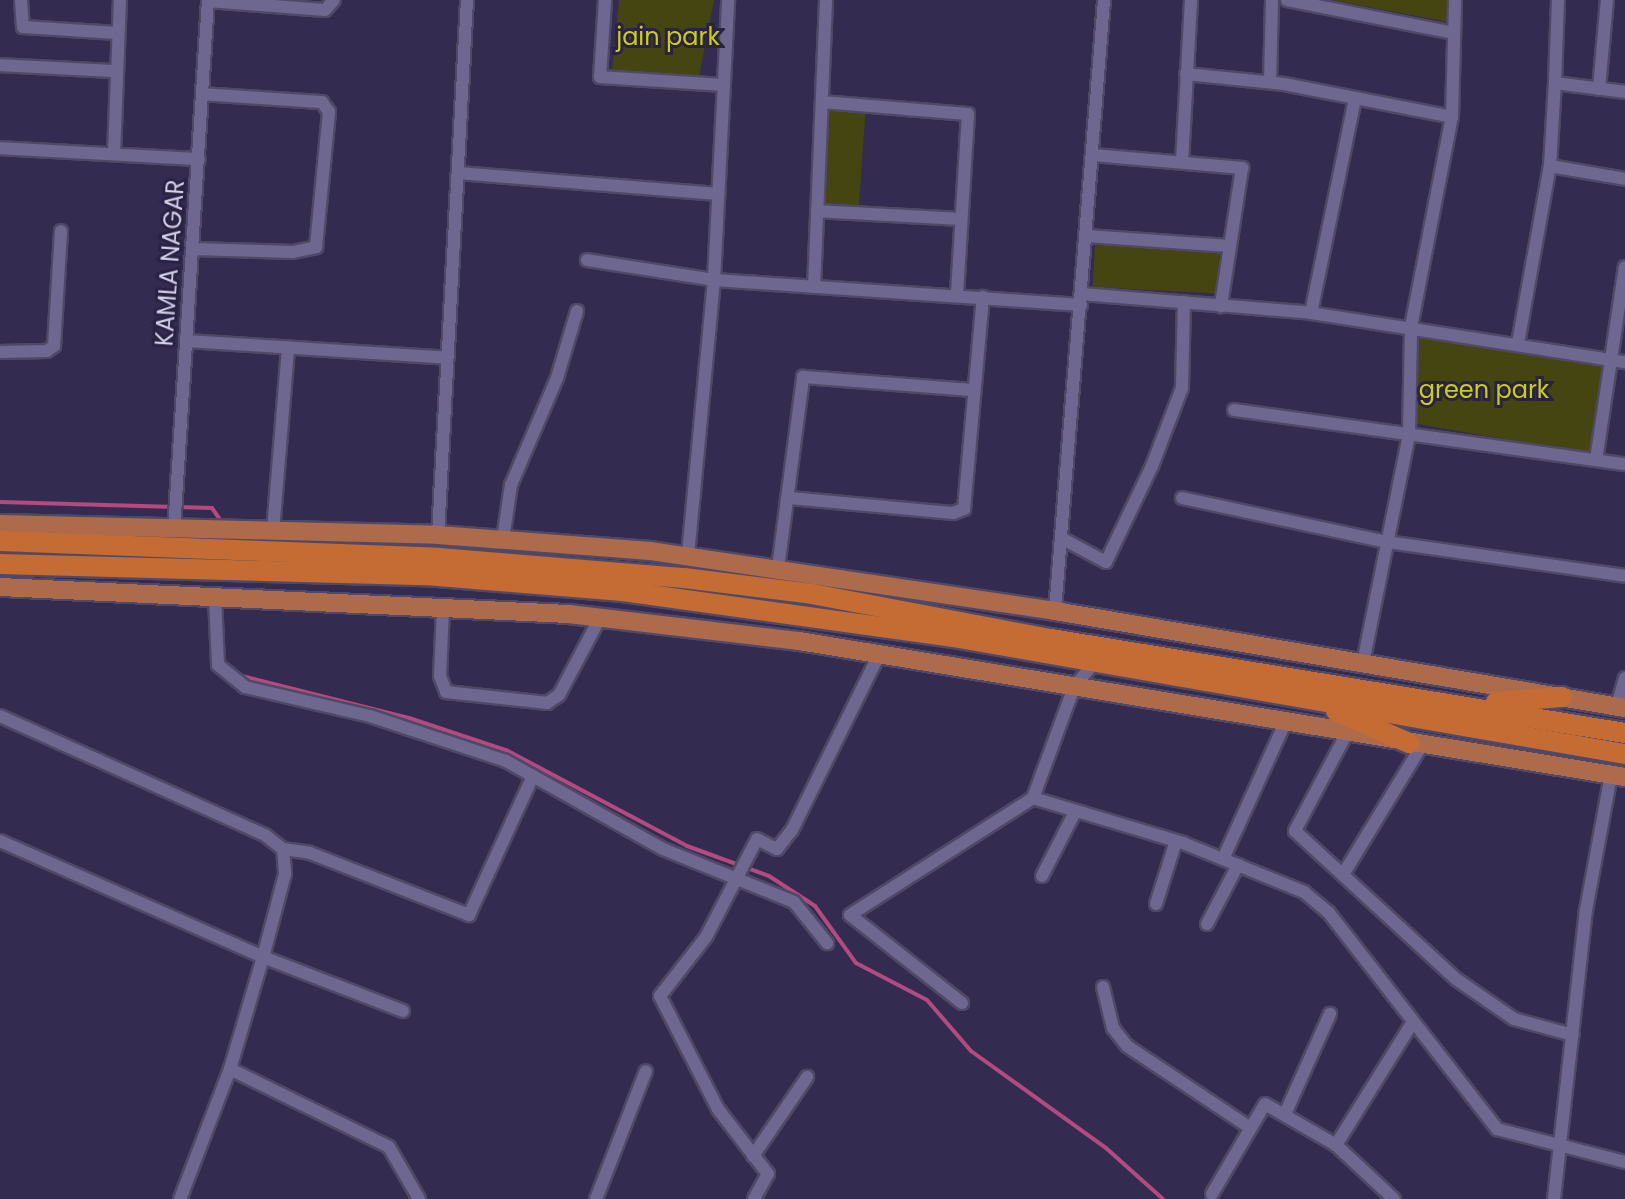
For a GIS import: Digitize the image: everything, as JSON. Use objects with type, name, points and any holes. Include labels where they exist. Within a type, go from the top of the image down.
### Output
[{"type":"highway","points":[[0,541],[439,558],[684,578],[812,594],[1625,733]]},
{"type":"highway","points":[[0,564],[426,575],[694,601],[953,637],[1625,754]]},
{"type":"highway","points":[[1440,702],[1562,697]]},
{"type":"highway","points":[[1307,698],[1416,744]]},
{"type":"main road","points":[[0,524],[175,515],[273,531],[438,535],[688,555],[1055,611],[1621,707]]},
{"type":"main road","points":[[0,587],[600,618],[879,655],[1618,776]]},
{"type":"street","points":[[21,0],[23,27],[117,33]]},
{"type":"street","points":[[114,154],[120,0]]},
{"type":"street","points":[[208,1],[325,10],[334,0]]},
{"type":"street","points":[[438,535],[467,0]]},
{"type":"street","points":[[605,0],[600,77],[724,85]]},
{"type":"street","points":[[688,555],[714,280],[728,0]]},
{"type":"street","points":[[814,287],[826,0]]},
{"type":"street","points":[[1055,611],[1104,0]]},
{"type":"street","points":[[1182,162],[1191,0]]},
{"type":"street","points":[[1270,82],[1272,0]]},
{"type":"street","points":[[1287,0],[1454,33]]},
{"type":"street","points":[[1363,663],[1409,434],[1411,327],[1452,117],[1455,0]]},
{"type":"street","points":[[1518,343],[1550,166],[1558,0]]},
{"type":"street","points":[[1599,89],[1607,0]]},
{"type":"street","name":"KAMLA NAGAR","points":[[175,515],[208,1]]},
{"type":"street","points":[[0,65],[116,71]]},
{"type":"street","points":[[1186,74],[1270,82],[1452,117]]},
{"type":"street","points":[[1555,83],[1625,92]]},
{"type":"street","points":[[194,249],[293,252],[316,247],[329,112],[322,102],[203,94]]},
{"type":"street","points":[[1311,313],[1355,98]]},
{"type":"street","points":[[822,102],[968,114],[957,295]]},
{"type":"street","points":[[0,148],[199,159]]},
{"type":"street","points":[[1093,155],[1242,168],[1221,306]]},
{"type":"street","points":[[1550,166],[1625,179]]},
{"type":"street","points":[[458,173],[718,194]]},
{"type":"street","points":[[817,211],[960,219]]},
{"type":"street","points":[[0,352],[47,351],[54,346],[61,231]]},
{"type":"street","points":[[1086,236],[1230,246]]},
{"type":"street","points":[[587,260],[714,280],[983,297],[1184,302],[1311,313],[1618,360]]},
{"type":"street","points":[[1596,460],[1618,360],[1625,267]]},
{"type":"street","points":[[790,498],[960,512],[964,509],[983,297]]},
{"type":"street","points":[[1061,538],[1106,562],[1183,380],[1184,302]]},
{"type":"street","points":[[503,539],[511,485],[557,378],[577,311]]},
{"type":"street","points":[[187,341],[447,358]]},
{"type":"street","points":[[273,531],[288,348]]},
{"type":"street","points":[[778,568],[790,498],[803,377],[973,390]]},
{"type":"street","points":[[1234,410],[1625,464]]},
{"type":"street","points":[[1182,498],[1387,542],[1625,576]]},
{"type":"street","points":[[215,598],[218,665],[245,687],[433,734],[533,776],[663,849],[742,869],[794,902],[827,943]]},
{"type":"street","points":[[443,608],[440,676],[446,692],[547,703],[559,695],[600,618]]},
{"type":"street","points":[[754,1199],[768,1174],[718,1109],[659,998],[706,937],[759,838],[777,849],[792,830],[879,655]]},
{"type":"street","points":[[962,1003],[850,915],[1033,798],[1074,687],[1094,663]]},
{"type":"street","points":[[1621,707],[1625,678]]},
{"type":"street","points":[[0,716],[265,835],[283,849],[310,853],[469,915],[533,776]]},
{"type":"street","points":[[1223,859],[1285,723]]},
{"type":"street","points":[[1347,733],[1294,830],[1469,988],[1514,1019],[1573,1035]]},
{"type":"street","points":[[1344,873],[1416,744]]},
{"type":"street","points":[[1554,1199],[1562,1149],[1586,910],[1618,776]]},
{"type":"street","points":[[1033,798],[1176,841],[1304,892],[1321,905],[1497,1129],[1562,1149],[1625,1162]]},
{"type":"street","points":[[1042,876],[1075,812]]},
{"type":"street","points":[[0,841],[263,957],[403,1011]]},
{"type":"street","points":[[1156,904],[1176,841]]},
{"type":"street","points":[[180,1199],[230,1069],[263,957],[285,874],[283,849]]},
{"type":"street","points":[[1207,924],[1238,865]]},
{"type":"street","points":[[1103,987],[1113,1028],[1127,1046],[1249,1127]]},
{"type":"street","points":[[1285,1114],[1330,1014]]},
{"type":"street","points":[[1336,1145],[1413,1022]]},
{"type":"street","points":[[230,1069],[389,1147],[419,1199]]},
{"type":"street","points":[[596,1199],[646,1071]]},
{"type":"street","points":[[753,1156],[807,1077]]},
{"type":"street","points":[[1212,1194],[1265,1104],[1336,1145],[1394,1199]]},
{"type":"green space","name":"jain park","points":[[619,0],[714,0],[699,76],[612,70]]},
{"type":"green space","points":[[1332,0],[1448,0],[1448,22]]},
{"type":"green space","points":[[822,102],[866,105],[858,214],[814,211]]},
{"type":"green space","points":[[1095,242],[1220,249],[1217,293],[1093,287]]},
{"type":"green space","name":"green park","points":[[1420,335],[1605,368],[1590,454],[1405,422]]},
{"type":"waterway","points":[[0,502],[212,508],[221,521]]},
{"type":"waterway","points":[[238,675],[409,718],[506,750],[687,846],[769,876],[815,906],[856,963],[927,1000],[971,1051],[1106,1148],[1163,1199]]}]
